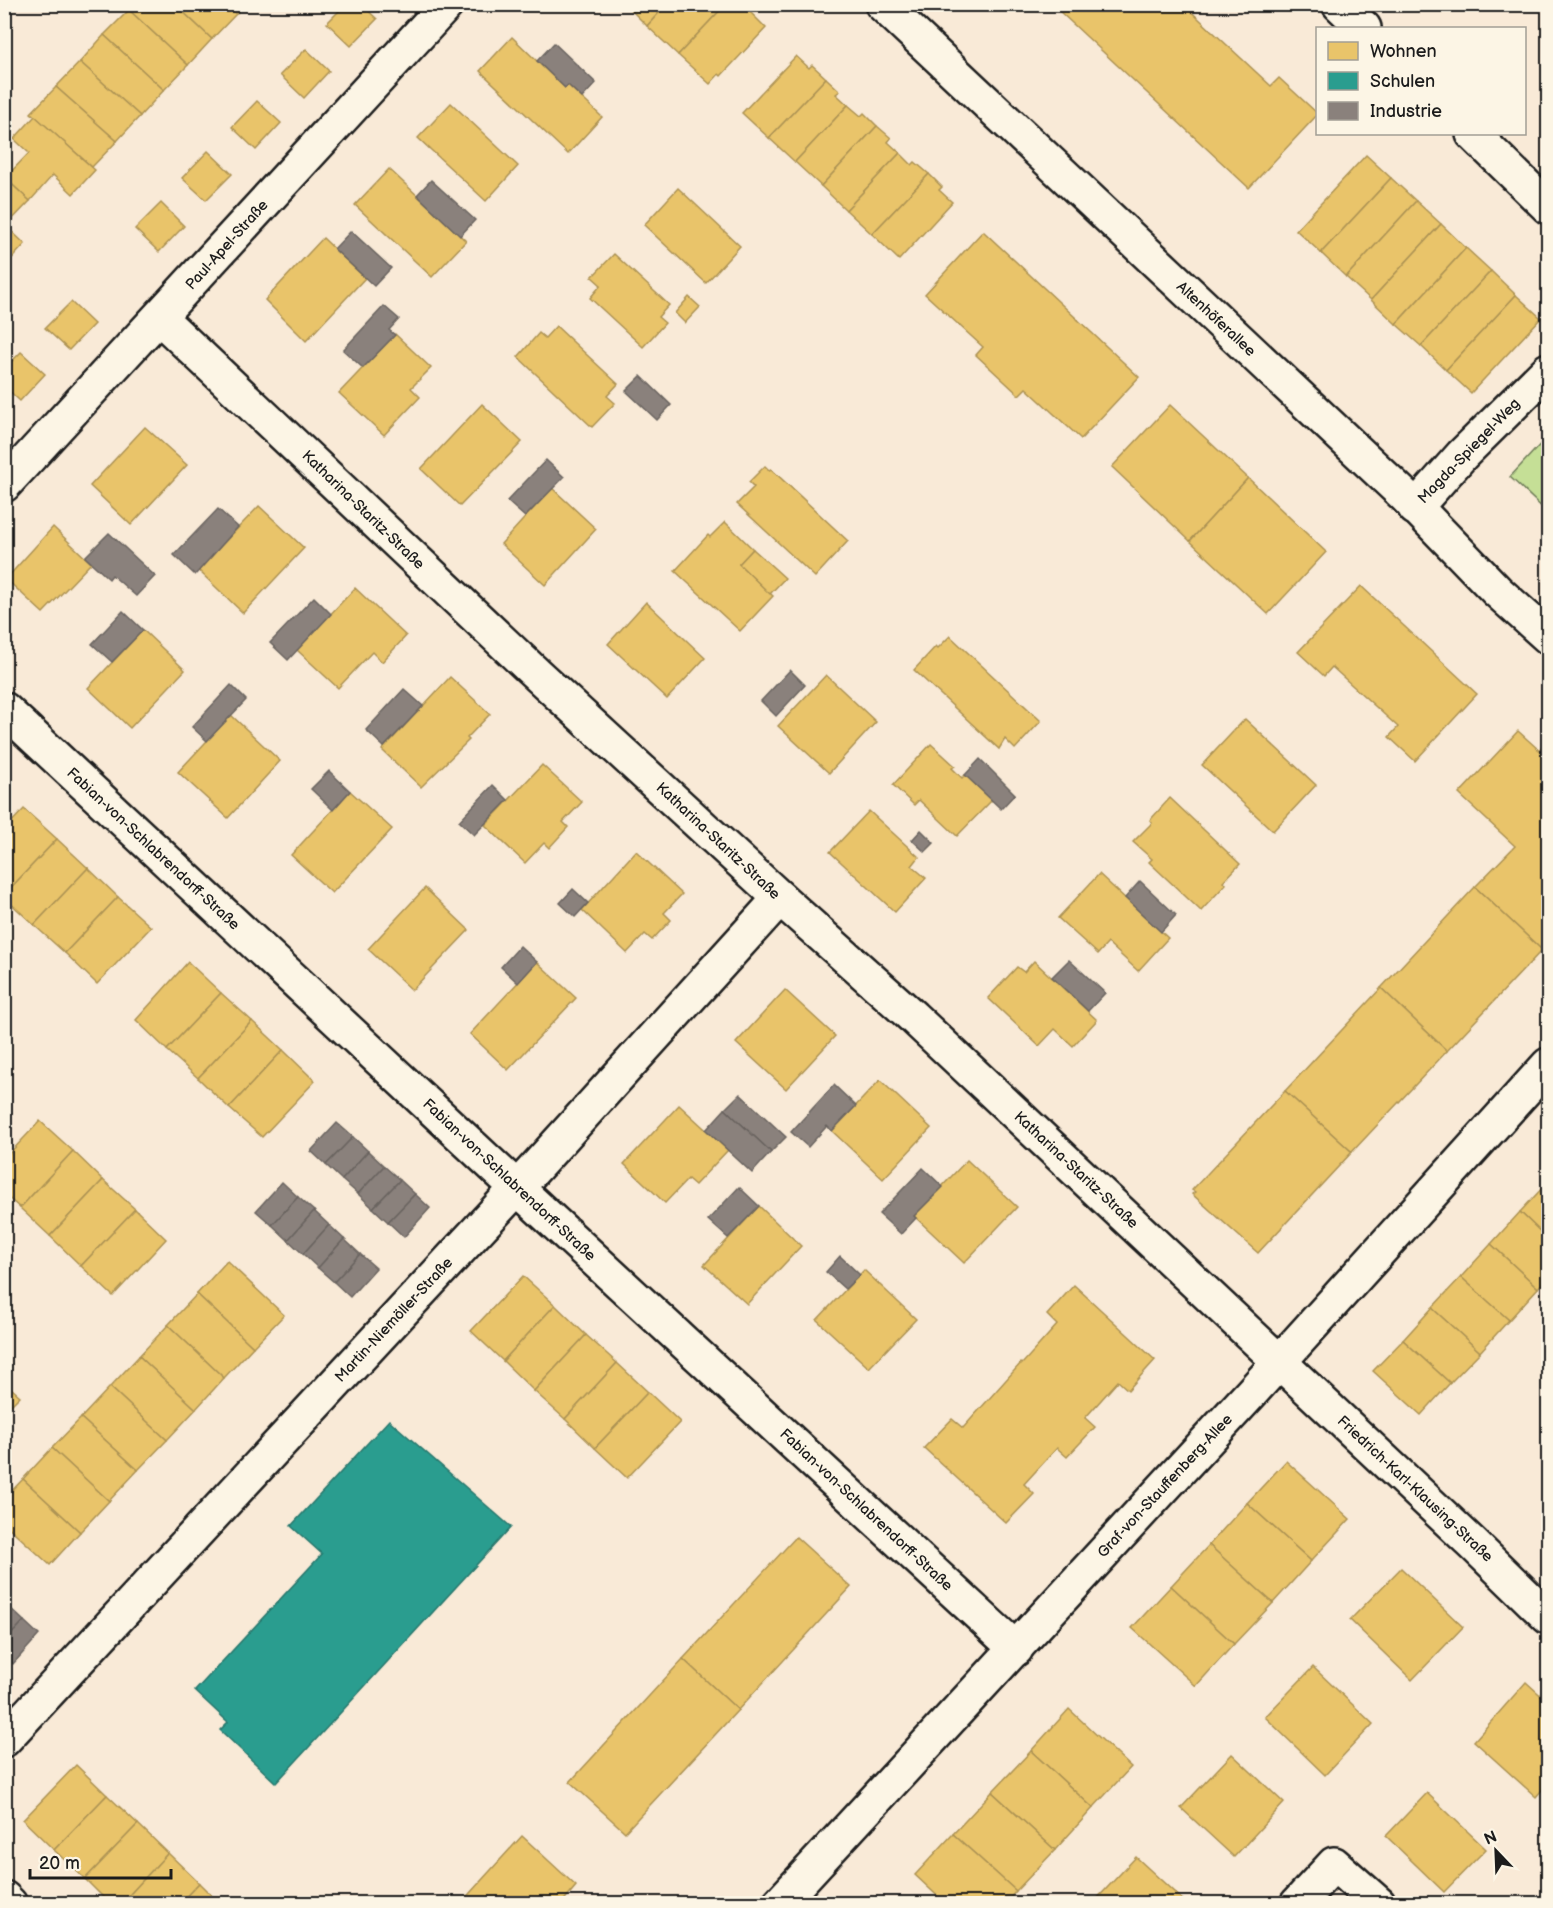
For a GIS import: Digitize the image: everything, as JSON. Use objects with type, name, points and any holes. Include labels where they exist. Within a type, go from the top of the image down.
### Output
[{"type":"street","name":"Paul-Apel-Straße","points":[[4,484],[160,318],[447,4]]},
{"type":"street","name":"Altenhöferallee","points":[[882,4],[1398,489],[1497,591],[1548,637]]},
{"type":"street","points":[[1339,4],[1363,27]]},
{"type":"street","points":[[1474,135],[1548,207]]},
{"type":"street","name":"Katharina-Staritz-Straße","points":[[160,318],[530,668],[913,1017],[1280,1361]]},
{"type":"street","name":"Magda-Spiegel-Weg","points":[[1415,508],[1462,455],[1548,369]]},
{"type":"street","name":"Fabian-von-Schlabrendorff-Straße","points":[[4,709],[517,1188],[1016,1649]]},
{"type":"street","name":"Martin-Niemöller-Straße","points":[[4,1740],[517,1188],[780,898]]},
{"type":"street","name":"Graf-von-Stauffenberg-Allee","points":[[779,1904],[1280,1361],[1548,1065]]},
{"type":"street","name":"Friedrich-Karl-Klausing-Straße","points":[[1280,1361],[1548,1617]]},
{"type":"street","points":[[1297,1904],[1334,1864],[1379,1904]]},
{"type":"street","points":[[4,1898],[10,1904]]},
{"type":"green space","points":[[1548,436],[1548,513],[1510,477]]},
{"type":"building: Wohnen","points":[[133,4],[175,4],[212,39],[188,65],[129,10]]},
{"type":"building: Wohnen","points":[[175,4],[226,4],[236,14],[212,39]]},
{"type":"building: Wohnen","points":[[226,4],[244,4],[236,14]]},
{"type":"building: Wohnen","points":[[346,4],[361,4],[377,19],[351,46],[327,23]]},
{"type":"building: Wohnen","points":[[625,4],[667,4],[647,26]]},
{"type":"building: Wohnen","points":[[667,4],[726,4],[678,55],[647,26]]},
{"type":"building: Wohnen","points":[[726,4],[742,4],[766,28],[721,76],[719,74],[710,84],[678,55]]},
{"type":"building: Wohnen","points":[[1063,4],[1183,4],[1271,86],[1279,78],[1316,112],[1316,116],[1249,188],[1058,10]]},
{"type":"building: Wohnen","points":[[129,10],[188,65],[164,90],[104,35]]},
{"type":"building: Wohnen","points":[[104,35],[164,90],[140,116],[80,62]]},
{"type":"building: Wohnen","points":[[512,37],[565,88],[568,85],[602,117],[568,154],[480,71]]},
{"type":"building: Wohnen","points":[[306,49],[329,71],[304,98],[280,75]]},
{"type":"building: Wohnen","points":[[796,56],[809,68],[812,65],[826,78],[769,138],[742,113]]},
{"type":"building: Wohnen","points":[[80,62],[140,116],[117,141],[56,87]]},
{"type":"building: Wohnen","points":[[826,78],[840,91],[836,94],[848,105],[795,162],[769,138]]},
{"type":"building: Wohnen","points":[[56,87],[117,141],[92,167],[31,113]]},
{"type":"building: Wohnen","points":[[257,101],[281,123],[256,150],[232,127]]},
{"type":"building: Wohnen","points":[[451,103],[518,166],[486,201],[418,138]]},
{"type":"building: Wohnen","points":[[848,105],[861,116],[864,113],[877,126],[821,186],[795,162]]},
{"type":"building: Wohnen","points":[[35,116],[95,170],[73,194],[53,175],[30,201],[5,178],[29,153],[14,139]]},
{"type":"building: Wohnen","points":[[877,126],[891,138],[888,142],[900,153],[846,210],[821,186]]},
{"type":"building: Wohnen","points":[[208,151],[232,174],[206,200],[182,178]]},
{"type":"building: Wohnen","points":[[900,153],[912,165],[915,162],[929,174],[872,234],[846,210]]},
{"type":"building: Wohnen","points":[[1366,155],[1391,178],[1321,253],[1296,230]]},
{"type":"building: Wohnen","points":[[389,169],[466,241],[432,277],[355,205]]},
{"type":"building: Wohnen","points":[[929,174],[942,187],[939,190],[952,202],[899,260],[872,234]]},
{"type":"building: Wohnen","points":[[5,178],[30,201],[6,226],[25,244],[4,267]]},
{"type":"building: Wohnen","points":[[1391,178],[1416,201],[1346,277],[1321,253]]},
{"type":"building: Wohnen","points":[[678,188],[740,246],[706,283],[644,225]]},
{"type":"building: Wohnen","points":[[1416,201],[1441,224],[1371,300],[1346,277]]},
{"type":"building: Wohnen","points":[[161,203],[184,226],[159,252],[135,229]]},
{"type":"building: Wohnen","points":[[1441,224],[1466,248],[1396,324],[1371,300]]},
{"type":"building: Wohnen","points":[[983,231],[1139,377],[1081,439],[1026,388],[1019,395],[976,355],[983,347],[925,294]]},
{"type":"building: Wohnen","points":[[323,238],[365,278],[306,341],[265,300]]},
{"type":"building: Wohnen","points":[[1466,248],[1491,271],[1421,346],[1396,324]]},
{"type":"building: Wohnen","points":[[614,254],[669,305],[658,317],[665,323],[643,347],[590,298],[601,285],[592,277]]},
{"type":"building: Wohnen","points":[[1491,271],[1516,295],[1446,370],[1421,346]]},
{"type":"building: Wohnen","points":[[1516,295],[1541,318],[1471,393],[1446,370]]},
{"type":"building: Wohnen","points":[[689,297],[700,307],[685,323],[675,313]]},
{"type":"building: Wohnen","points":[[71,302],[94,324],[69,350],[45,328]]},
{"type":"building: Wohnen","points":[[556,326],[618,384],[607,396],[615,403],[592,427],[518,357],[539,333],[545,338]]},
{"type":"building: Wohnen","points":[[395,334],[431,368],[411,388],[420,397],[384,435],[339,393]]},
{"type":"building: Wohnen","points":[[21,352],[45,374],[20,401],[4,386],[4,369]]},
{"type":"building: Wohnen","points":[[482,404],[522,442],[460,506],[421,469]]},
{"type":"building: Wohnen","points":[[1170,405],[1248,478],[1190,541],[1112,467]]},
{"type":"building: Wohnen","points":[[145,427],[187,465],[131,525],[90,486]]},
{"type":"building: Wohnen","points":[[765,466],[848,541],[815,577],[737,504],[754,487],[749,482]]},
{"type":"building: Wohnen","points":[[1248,478],[1326,552],[1268,614],[1190,541]]},
{"type":"building: Wohnen","points":[[552,488],[596,529],[545,585],[501,544]]},
{"type":"building: Wohnen","points":[[259,506],[304,548],[243,613],[198,570]]},
{"type":"building: Wohnen","points":[[725,522],[753,549],[739,564],[773,596],[740,631],[675,571],[708,535],[710,537]]},
{"type":"building: Wohnen","points":[[53,527],[91,563],[43,613],[6,579]]},
{"type":"building: Wohnen","points":[[753,549],[785,578],[770,594],[739,564]]},
{"type":"building: Wohnen","points":[[1361,586],[1477,694],[1415,761],[1389,737],[1398,727],[1332,667],[1324,676],[1298,652]]},
{"type":"building: Wohnen","points":[[355,588],[406,636],[382,662],[372,652],[338,688],[297,650]]},
{"type":"building: Wohnen","points":[[646,602],[705,658],[667,699],[608,644]]},
{"type":"building: Wohnen","points":[[143,630],[185,670],[130,728],[88,688]]},
{"type":"building: Wohnen","points":[[950,636],[1041,721],[1015,749],[1005,739],[999,749],[914,670],[936,646],[938,648]]},
{"type":"building: Wohnen","points":[[826,675],[876,722],[829,773],[778,726]]},
{"type":"building: Wohnen","points":[[450,677],[490,714],[467,738],[469,740],[421,787],[382,750]]},
{"type":"building: Wohnen","points":[[231,715],[280,761],[228,818],[178,772]]},
{"type":"building: Wohnen","points":[[1245,719],[1316,785],[1273,831],[1202,765]]},
{"type":"building: Wohnen","points":[[1518,731],[1539,750],[1543,745],[1548,750],[1548,943],[1542,950],[1475,887],[1515,846],[1459,794]]},
{"type":"building: Wohnen","points":[[931,744],[955,766],[952,768],[962,778],[965,775],[992,800],[957,836],[919,800],[914,805],[893,785]]},
{"type":"building: Wohnen","points":[[542,765],[582,802],[563,822],[568,827],[549,848],[544,843],[525,863],[485,825]]},
{"type":"building: Wohnen","points":[[350,791],[392,829],[332,893],[291,855]]},
{"type":"building: Wohnen","points":[[1170,798],[1240,864],[1223,882],[1226,884],[1201,911],[1149,862],[1152,859],[1133,842],[1152,823],[1150,820]]},
{"type":"building: Wohnen","points":[[24,809],[57,839],[4,895],[4,830]]},
{"type":"building: Wohnen","points":[[869,811],[919,857],[912,866],[926,878],[895,912],[830,852]]},
{"type":"building: Wohnen","points":[[57,839],[88,868],[34,925],[4,895]]},
{"type":"building: Wohnen","points":[[636,851],[682,894],[664,913],[671,920],[652,940],[645,934],[627,953],[582,910]]},
{"type":"building: Wohnen","points":[[88,868],[118,897],[65,953],[34,925]]},
{"type":"building: Wohnen","points":[[1099,874],[1168,938],[1138,971],[1108,943],[1098,954],[1058,918]]},
{"type":"building: Wohnen","points":[[1475,887],[1542,950],[1447,1051],[1381,988]]},
{"type":"building: Wohnen","points":[[425,888],[469,930],[412,990],[368,949]]},
{"type":"building: Wohnen","points":[[118,897],[151,927],[97,984],[65,953]]},
{"type":"building: Wohnen","points":[[1034,961],[1097,1020],[1073,1046],[1055,1029],[1039,1046],[988,998],[1017,967],[1024,972]]},
{"type":"building: Wohnen","points":[[188,962],[221,993],[167,1050],[136,1020]]},
{"type":"building: Wohnen","points":[[537,962],[576,998],[508,1070],[470,1034]]},
{"type":"building: Wohnen","points":[[1381,988],[1447,1051],[1352,1152],[1285,1091]]},
{"type":"building: Wohnen","points":[[785,990],[835,1036],[786,1089],[736,1043]]},
{"type":"building: Wohnen","points":[[221,993],[252,1021],[198,1078],[167,1050]]},
{"type":"building: Wohnen","points":[[252,1021],[283,1050],[229,1108],[198,1078]]},
{"type":"building: Wohnen","points":[[283,1050],[315,1081],[262,1137],[229,1108]]},
{"type":"building: Wohnen","points":[[880,1080],[931,1128],[883,1179],[832,1131]]},
{"type":"building: Wohnen","points":[[1285,1091],[1352,1152],[1258,1253],[1192,1194],[1195,1192],[1192,1190]]},
{"type":"building: Wohnen","points":[[679,1105],[728,1150],[695,1185],[688,1179],[665,1203],[624,1164]]},
{"type":"building: Wohnen","points":[[40,1121],[73,1151],[20,1208],[4,1194],[4,1159]]},
{"type":"building: Wohnen","points":[[73,1151],[103,1180],[50,1236],[20,1208]]},
{"type":"building: Wohnen","points":[[967,1160],[1017,1207],[964,1263],[914,1216]]},
{"type":"building: Wohnen","points":[[103,1180],[135,1209],[81,1266],[50,1236]]},
{"type":"building: Wohnen","points":[[1548,1182],[1548,1239],[1520,1212]]},
{"type":"building: Wohnen","points":[[759,1206],[801,1246],[747,1304],[704,1265]]},
{"type":"building: Wohnen","points":[[135,1209],[166,1239],[113,1296],[81,1266]]},
{"type":"building: Wohnen","points":[[1520,1212],[1548,1239],[1548,1277],[1538,1288],[1491,1244]]},
{"type":"building: Wohnen","points":[[1491,1244],[1538,1288],[1509,1320],[1461,1277]]},
{"type":"building: Wohnen","points":[[227,1261],[284,1315],[253,1347],[197,1294]]},
{"type":"building: Wohnen","points":[[864,1270],[916,1319],[869,1368],[817,1320]]},
{"type":"building: Wohnen","points":[[523,1276],[555,1305],[503,1361],[471,1331]]},
{"type":"building: Wohnen","points":[[1461,1277],[1509,1320],[1480,1352],[1432,1308]]},
{"type":"building: Wohnen","points":[[1074,1285],[1155,1360],[1128,1390],[1118,1381],[1085,1418],[1095,1427],[1067,1457],[1057,1448],[1024,1484],[1034,1494],[1006,1523],[924,1448],[952,1419],[963,1428],[1022,1364],[1057,1325],[1047,1315]]},
{"type":"building: Wohnen","points":[[197,1294],[253,1347],[224,1378],[168,1325]]},
{"type":"building: Wohnen","points":[[555,1305],[586,1335],[534,1391],[503,1361]]},
{"type":"building: Wohnen","points":[[1432,1308],[1480,1352],[1450,1383],[1403,1340]]},
{"type":"building: Wohnen","points":[[168,1325],[224,1378],[196,1409],[139,1356]]},
{"type":"building: Wohnen","points":[[586,1335],[617,1363],[565,1419],[534,1391]]},
{"type":"building: Wohnen","points":[[1403,1340],[1450,1383],[1421,1415],[1373,1371]]},
{"type":"building: Wohnen","points":[[139,1356],[196,1409],[167,1440],[110,1387]]},
{"type":"building: Wohnen","points":[[617,1363],[648,1392],[595,1448],[565,1419]]},
{"type":"building: Wohnen","points":[[4,1382],[20,1396],[4,1412]]},
{"type":"building: Wohnen","points":[[110,1387],[167,1440],[138,1470],[81,1418]]},
{"type":"building: Wohnen","points":[[648,1392],[680,1422],[627,1478],[595,1448]]},
{"type":"building: Wohnen","points":[[81,1418],[138,1470],[109,1501],[52,1448]]},
{"type":"building: Wohnen","points":[[52,1448],[109,1501],[80,1532],[23,1479]]},
{"type":"building: Wohnen","points":[[1286,1461],[1350,1519],[1311,1561],[1247,1503]]},
{"type":"building: Wohnen","points":[[23,1479],[80,1532],[50,1565],[4,1523],[4,1499]]},
{"type":"building: Wohnen","points":[[1247,1503],[1311,1561],[1273,1603],[1209,1545]]},
{"type":"building: Wohnen","points":[[1548,1517],[1548,1532],[1541,1525]]},
{"type":"building: Wohnen","points":[[796,1537],[851,1587],[738,1710],[683,1659]]},
{"type":"building: Wohnen","points":[[1209,1545],[1273,1603],[1234,1644],[1171,1586]]},
{"type":"building: Wohnen","points":[[1401,1568],[1463,1627],[1412,1680],[1350,1620]]},
{"type":"building: Wohnen","points":[[1171,1586],[1234,1644],[1196,1686],[1132,1628]]},
{"type":"building: Wohnen","points":[[683,1659],[738,1710],[625,1832],[570,1782]]},
{"type":"building: Wohnen","points":[[1313,1667],[1373,1724],[1325,1775],[1265,1717]]},
{"type":"building: Wohnen","points":[[1526,1682],[1548,1702],[1548,1783],[1536,1797],[1474,1741]]},
{"type":"building: Wohnen","points":[[1069,1709],[1131,1767],[1093,1808],[1031,1751]]},
{"type":"building: Wohnen","points":[[1031,1751],[1093,1808],[1055,1850],[992,1792]]},
{"type":"building: Wohnen","points":[[1232,1754],[1284,1803],[1234,1857],[1181,1808]]},
{"type":"building: Wohnen","points":[[76,1765],[107,1795],[54,1850],[23,1820]]},
{"type":"building: Wohnen","points":[[992,1792],[1055,1850],[1016,1891],[953,1834]]},
{"type":"building: Wohnen","points":[[1427,1793],[1486,1849],[1444,1892],[1386,1836]]},
{"type":"building: Wohnen","points":[[107,1795],[138,1824],[85,1879],[54,1850]]},
{"type":"building: Wohnen","points":[[138,1824],[168,1853],[121,1904],[110,1904],[85,1879]]},
{"type":"building: Wohnen","points":[[953,1834],[1016,1891],[1005,1904],[946,1904],[915,1875]]},
{"type":"building: Wohnen","points":[[522,1836],[576,1886],[561,1904],[460,1904]]},
{"type":"building: Wohnen","points":[[168,1853],[199,1883],[179,1904],[121,1904]]},
{"type":"building: Wohnen","points":[[1136,1857],[1187,1904],[1092,1904]]},
{"type":"building: Wohnen","points":[[199,1883],[220,1904],[179,1904]]},
{"type":"building: Schulen","points":[[389,1420],[511,1527],[276,1783],[220,1730],[228,1722],[195,1691],[322,1554],[291,1526]]},
{"type":"building: Industrie","points":[[554,43],[596,83],[582,98],[568,85],[565,88],[537,61]]},
{"type":"building: Industrie","points":[[431,180],[475,220],[460,236],[417,195]]},
{"type":"building: Industrie","points":[[351,231],[391,268],[374,286],[334,249]]},
{"type":"building: Industrie","points":[[384,306],[399,319],[389,330],[395,335],[363,368],[343,350]]},
{"type":"building: Industrie","points":[[641,376],[671,405],[657,420],[626,391]]},
{"type":"building: Industrie","points":[[546,460],[564,477],[525,517],[507,501]]},
{"type":"building: Industrie","points":[[218,509],[238,527],[195,575],[174,555]]},
{"type":"building: Industrie","points":[[109,533],[155,576],[136,596],[112,575],[109,579],[85,557]]},
{"type":"building: Industrie","points":[[314,597],[331,614],[288,660],[270,643]]},
{"type":"building: Industrie","points":[[123,611],[143,630],[112,662],[92,644]]},
{"type":"building: Industrie","points":[[790,670],[805,685],[776,716],[761,701]]},
{"type":"building: Industrie","points":[[231,685],[246,700],[207,741],[192,727]]},
{"type":"building: Industrie","points":[[404,689],[423,706],[384,747],[366,730]]},
{"type":"building: Industrie","points":[[980,759],[1015,794],[1001,809],[965,775]]},
{"type":"building: Industrie","points":[[329,771],[350,791],[333,810],[311,789]]},
{"type":"building: Industrie","points":[[493,785],[508,800],[474,835],[459,821]]},
{"type":"building: Industrie","points":[[921,830],[934,843],[925,852],[912,840]]},
{"type":"building: Industrie","points":[[1140,881],[1176,915],[1161,932],[1125,898]]},
{"type":"building: Industrie","points":[[573,889],[588,903],[575,917],[560,903]]},
{"type":"building: Industrie","points":[[520,946],[537,962],[518,983],[501,967]]},
{"type":"building: Industrie","points":[[1069,960],[1105,993],[1088,1011],[1052,977]]},
{"type":"building: Industrie","points":[[834,1085],[856,1106],[832,1131],[827,1126],[808,1147],[791,1132]]},
{"type":"building: Industrie","points":[[740,1094],[786,1137],[771,1152],[725,1109]]},
{"type":"building: Industrie","points":[[725,1109],[771,1152],[752,1173],[706,1130]]},
{"type":"building: Industrie","points":[[337,1123],[353,1137],[326,1165],[311,1151]]},
{"type":"building: Industrie","points":[[353,1137],[368,1151],[342,1180],[326,1165]]},
{"type":"building: Industrie","points":[[368,1151],[384,1166],[358,1194],[342,1180]]},
{"type":"building: Industrie","points":[[384,1166],[400,1180],[373,1208],[358,1194]]},
{"type":"building: Industrie","points":[[923,1168],[943,1187],[914,1216],[916,1218],[901,1234],[879,1214]]},
{"type":"building: Industrie","points":[[400,1180],[415,1194],[388,1222],[373,1208]]},
{"type":"building: Industrie","points":[[282,1182],[298,1197],[272,1225],[256,1211]]},
{"type":"building: Industrie","points":[[739,1187],[759,1206],[728,1238],[708,1220]]},
{"type":"building: Industrie","points":[[415,1194],[430,1208],[404,1237],[388,1222]]},
{"type":"building: Industrie","points":[[298,1197],[314,1211],[288,1240],[272,1225]]},
{"type":"building: Industrie","points":[[314,1211],[329,1225],[303,1254],[288,1240]]},
{"type":"building: Industrie","points":[[329,1225],[344,1239],[318,1268],[303,1254]]},
{"type":"building: Industrie","points":[[344,1239],[360,1254],[334,1282],[318,1268]]},
{"type":"building: Industrie","points":[[360,1254],[376,1268],[350,1297],[334,1282]]},
{"type":"building: Industrie","points":[[840,1256],[860,1275],[845,1289],[826,1272]]},
{"type":"building: Industrie","points":[[8,1606],[24,1621],[4,1642],[4,1610]]},
{"type":"building: Industrie","points":[[24,1621],[39,1635],[13,1664],[4,1655],[4,1642]]}]
